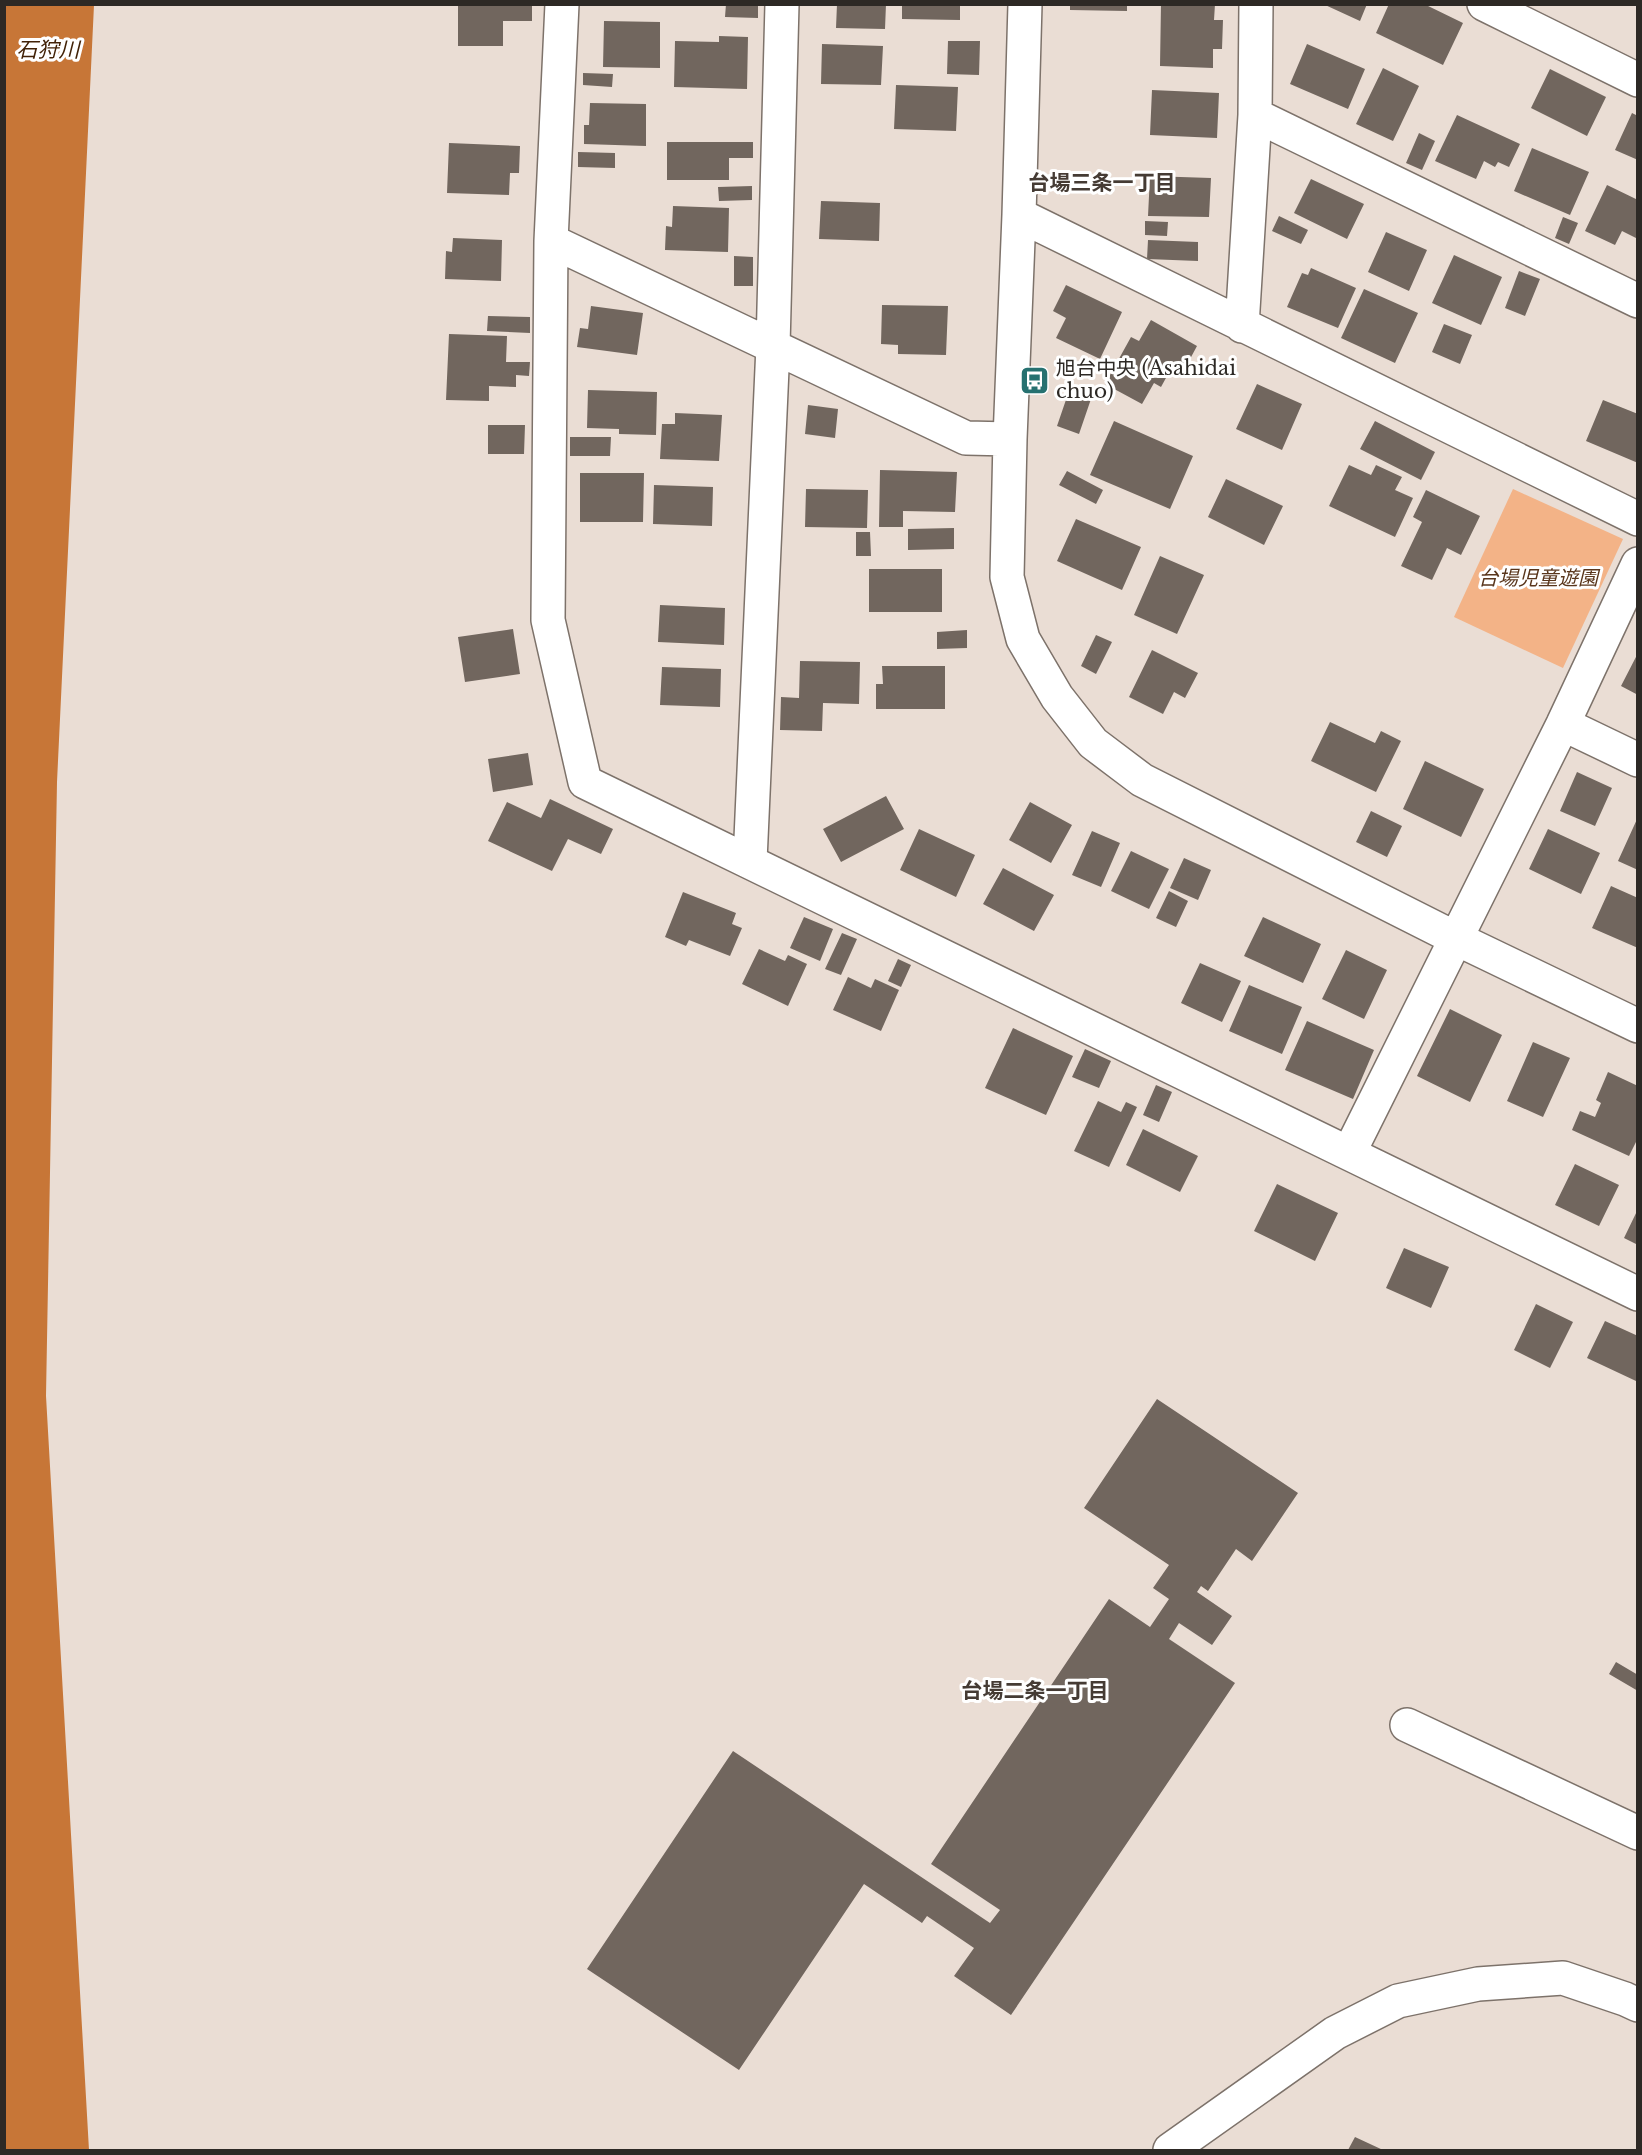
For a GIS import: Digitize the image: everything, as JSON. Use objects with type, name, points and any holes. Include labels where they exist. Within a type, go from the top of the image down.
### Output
[{"type":"street","points":[[562,4],[550,241],[548,620],[585,782],[1638,1294]]},
{"type":"street","points":[[750,861],[773,346],[782,4]]},
{"type":"street","points":[[1024,4],[1007,577],[1023,639],[1057,697],[1093,743],[1142,780],[1455,938],[1638,1026]]},
{"type":"street","points":[[1242,326],[1255,115],[1256,4]]},
{"type":"street","points":[[1484,4],[1638,80]]},
{"type":"street","points":[[1255,115],[1638,301]]},
{"type":"street","points":[[1019,215],[1638,519]]},
{"type":"street","points":[[550,241],[966,438],[1010,439]]},
{"type":"street","points":[[1348,1153],[1563,724],[1638,564]]},
{"type":"street","points":[[1563,724],[1638,760]]},
{"type":"street","points":[[1407,1725],[1638,1833]]},
{"type":"street","points":[[1170,2151],[1335,2033],[1398,2001],[1478,1984],[1563,1978],[1638,2005]]},
{"type":"green space","name":"台場児童遊園","points":[[1513,489],[1623,539],[1563,668],[1454,617]]},
{"type":"water","name":"石狩川","points":[[4,5],[94,5],[57,782],[46,1396],[89,2150],[5,2150]]},
{"type":"building","points":[[458,4],[532,4],[532,21],[503,21],[503,46],[458,46]]},
{"type":"building","points":[[726,4],[758,4],[758,18],[725,17]]},
{"type":"building","points":[[837,4],[886,4],[885,29],[836,28]]},
{"type":"building","points":[[902,4],[960,4],[960,20],[902,19]]},
{"type":"building","points":[[1070,4],[1127,4],[1127,11],[1070,10]]},
{"type":"building","points":[[1161,4],[1215,4],[1214,20],[1223,20],[1222,49],[1213,49],[1213,68],[1160,66]]},
{"type":"building","points":[[1323,4],[1367,4],[1360,21]]},
{"type":"building","points":[[1389,4],[1424,4],[1463,23],[1443,65],[1376,33]]},
{"type":"building","points":[[604,21],[660,22],[660,68],[603,67]]},
{"type":"building","points":[[719,36],[748,37],[747,89],[674,87],[675,41],[719,42]]},
{"type":"building","points":[[948,41],[980,41],[979,75],[947,74]]},
{"type":"building","points":[[822,44],[883,46],[881,85],[821,84]]},
{"type":"building","points":[[1307,44],[1365,69],[1348,109],[1290,84]]},
{"type":"building","points":[[1383,68],[1419,86],[1393,141],[1356,124]]},
{"type":"building","points":[[1550,69],[1606,97],[1587,136],[1531,108]]},
{"type":"building","points":[[583,73],[613,74],[612,87],[583,85]]},
{"type":"building","points":[[896,85],[958,87],[956,131],[894,129]]},
{"type":"building","points":[[1152,90],[1219,93],[1217,138],[1150,135]]},
{"type":"building","points":[[590,103],[646,104],[646,146],[584,144],[584,125],[589,125]]},
{"type":"building","points":[[1632,113],[1638,116],[1638,160],[1615,150]]},
{"type":"building","points":[[1457,115],[1520,144],[1509,167],[1498,162],[1495,167],[1484,161],[1476,179],[1435,161]]},
{"type":"building","points":[[1419,133],[1435,141],[1422,170],[1406,163]]},
{"type":"building","points":[[667,142],[753,142],[753,158],[729,158],[729,180],[667,180]]},
{"type":"building","points":[[449,143],[520,146],[519,173],[510,173],[509,195],[447,193]]},
{"type":"building","points":[[1532,148],[1589,172],[1570,215],[1514,191]]},
{"type":"building","points":[[578,152],[615,153],[615,168],[578,167]]},
{"type":"building","points":[[1150,176],[1211,178],[1209,217],[1148,216]]},
{"type":"building","points":[[1311,179],[1364,204],[1347,239],[1294,213]]},
{"type":"building","points":[[1607,185],[1638,200],[1638,239],[1622,231],[1615,245],[1585,231]]},
{"type":"building","points":[[752,186],[752,200],[719,201],[718,187]]},
{"type":"building","points":[[821,201],[880,203],[879,241],[819,239]]},
{"type":"building","points":[[673,206],[729,208],[728,252],[665,250],[666,226],[672,227]]},
{"type":"building","points":[[1279,216],[1308,230],[1301,244],[1272,231]]},
{"type":"building","points":[[1563,217],[1578,223],[1569,244],[1555,238]]},
{"type":"building","points":[[1145,221],[1168,222],[1167,236],[1145,235]]},
{"type":"building","points":[[1386,232],[1427,250],[1409,291],[1368,272]]},
{"type":"building","points":[[453,238],[502,240],[501,281],[445,279],[446,251],[452,252]]},
{"type":"building","points":[[1148,240],[1198,242],[1198,261],[1147,259]]},
{"type":"building","points":[[1454,255],[1502,277],[1481,325],[1432,303]]},
{"type":"building","points":[[734,256],[753,257],[753,286],[734,286]]},
{"type":"building","points":[[1311,268],[1356,288],[1338,328],[1287,307],[1302,273],[1308,275]]},
{"type":"building","points":[[1519,271],[1540,279],[1525,316],[1505,308]]},
{"type":"building","points":[[1066,285],[1122,312],[1100,359],[1056,338],[1066,318],[1053,311]]},
{"type":"building","points":[[1364,289],[1418,313],[1395,363],[1341,338]]},
{"type":"building","points":[[882,305],[948,306],[946,355],[898,354],[898,345],[881,344]]},
{"type":"building","points":[[591,306],[643,313],[637,355],[577,347],[580,328],[588,329]]},
{"type":"building","points":[[488,316],[530,317],[530,333],[487,331]]},
{"type":"building","points":[[1151,320],[1197,346],[1183,372],[1172,367],[1161,387],[1154,383],[1142,404],[1105,384],[1131,337],[1139,341]]},
{"type":"building","points":[[1444,324],[1472,335],[1460,364],[1432,352]]},
{"type":"building","points":[[449,334],[507,336],[506,362],[530,362],[529,376],[516,375],[516,387],[489,386],[489,401],[446,400]]},
{"type":"building","points":[[1257,384],[1302,404],[1282,450],[1236,429]]},
{"type":"building","points":[[588,390],[657,392],[656,435],[619,434],[619,429],[587,428]]},
{"type":"building","points":[[1069,391],[1091,399],[1079,434],[1057,426]]},
{"type":"building","points":[[1603,400],[1638,414],[1638,463],[1586,441]]},
{"type":"building","points":[[808,405],[838,409],[835,438],[805,434]]},
{"type":"building","points":[[675,413],[722,415],[719,461],[660,459],[662,424],[675,424]]},
{"type":"building","points":[[1114,421],[1193,456],[1170,509],[1090,475]]},
{"type":"building","points":[[1375,421],[1435,452],[1421,480],[1360,449]]},
{"type":"building","points":[[488,425],[525,425],[524,454],[488,454]]},
{"type":"building","points":[[570,437],[611,437],[610,456],[570,456]]},
{"type":"building","points":[[1349,465],[1371,475],[1376,465],[1402,477],[1395,490],[1413,498],[1395,537],[1329,506]]},
{"type":"building","points":[[880,470],[957,472],[955,512],[903,511],[903,527],[879,527]]},
{"type":"building","points":[[1067,471],[1103,490],[1096,504],[1059,485]]},
{"type":"building","points":[[580,473],[644,473],[643,522],[580,522]]},
{"type":"building","points":[[1226,479],[1283,506],[1264,545],[1208,517]]},
{"type":"building","points":[[654,485],[713,487],[712,526],[653,524]]},
{"type":"building","points":[[806,489],[868,490],[867,528],[805,527]]},
{"type":"building","points":[[1426,490],[1480,516],[1461,555],[1447,548],[1432,580],[1401,566],[1422,522],[1413,517]]},
{"type":"building","points":[[1076,519],[1141,547],[1122,590],[1057,561]]},
{"type":"building","points":[[954,528],[954,549],[908,550],[908,529]]},
{"type":"building","points":[[856,532],[870,532],[871,556],[856,556]]},
{"type":"building","points":[[1160,556],[1204,575],[1177,634],[1134,615]]},
{"type":"building","points":[[869,569],[942,569],[942,612],[869,612]]},
{"type":"building","points":[[660,605],[725,608],[724,645],[658,642]]},
{"type":"building","points":[[513,629],[520,674],[465,682],[458,637]]},
{"type":"building","points":[[967,630],[967,648],[937,649],[937,632]]},
{"type":"building","points":[[1096,635],[1112,642],[1096,674],[1081,666]]},
{"type":"building","points":[[1152,650],[1198,673],[1185,698],[1174,692],[1163,714],[1129,697]]},
{"type":"building","points":[[1638,653],[1638,695],[1621,686]]},
{"type":"building","points":[[800,661],[860,662],[859,704],[823,703],[822,731],[780,730],[781,697],[799,698]]},
{"type":"building","points":[[882,666],[945,666],[945,709],[876,709],[876,684],[883,684]]},
{"type":"building","points":[[662,667],[721,669],[720,707],[660,705]]},
{"type":"building","points":[[1330,722],[1375,743],[1381,731],[1401,741],[1376,792],[1311,761]]},
{"type":"building","points":[[528,753],[533,785],[493,792],[488,759]]},
{"type":"building","points":[[1425,761],[1484,789],[1461,837],[1403,809]]},
{"type":"building","points":[[1577,772],[1612,788],[1595,826],[1560,811]]},
{"type":"building","points":[[886,796],[904,829],[841,862],[823,829]]},
{"type":"building","points":[[550,799],[613,829],[601,854],[568,839],[552,871],[488,841],[507,802],[541,818]]},
{"type":"building","points":[[1030,802],[1072,825],[1051,863],[1009,840]]},
{"type":"building","points":[[1371,811],[1402,826],[1387,857],[1356,842]]},
{"type":"building","points":[[1638,817],[1638,870],[1618,861]]},
{"type":"building","points":[[919,829],[975,855],[956,897],[900,870]]},
{"type":"building","points":[[1548,829],[1600,853],[1581,894],[1529,869]]},
{"type":"building","points":[[1092,831],[1120,843],[1101,887],[1072,875]]},
{"type":"building","points":[[1131,851],[1169,869],[1149,909],[1111,891]]},
{"type":"building","points":[[1184,858],[1211,870],[1198,900],[1170,888]]},
{"type":"building","points":[[1003,868],[1054,895],[1034,931],[983,904]]},
{"type":"building","points":[[1611,886],[1638,898],[1638,948],[1592,928]]},
{"type":"building","points":[[1169,891],[1188,901],[1176,927],[1156,918]]},
{"type":"building","points":[[683,892],[736,913],[732,924],[742,928],[730,956],[689,940],[686,946],[665,937]]},
{"type":"building","points":[[804,917],[833,929],[820,961],[790,948]]},
{"type":"building","points":[[1263,917],[1321,944],[1303,983],[1244,956]]},
{"type":"building","points":[[842,933],[857,939],[841,975],[825,969]]},
{"type":"building","points":[[759,949],[785,961],[788,955],[807,964],[788,1006],[742,984]]},
{"type":"building","points":[[1346,950],[1387,970],[1364,1019],[1322,999]]},
{"type":"building","points":[[898,959],[911,965],[901,987],[888,981]]},
{"type":"building","points":[[1200,963],[1241,981],[1222,1022],[1181,1003]]},
{"type":"building","points":[[848,977],[871,988],[875,979],[899,990],[881,1031],[833,1010]]},
{"type":"building","points":[[1249,985],[1302,1007],[1282,1054],[1229,1031]]},
{"type":"building","points":[[1450,1009],[1502,1035],[1470,1102],[1417,1076]]},
{"type":"building","points":[[1307,1021],[1374,1050],[1353,1099],[1285,1070]]},
{"type":"building","points":[[1013,1028],[1073,1056],[1046,1115],[985,1088]]},
{"type":"building","points":[[1533,1042],[1570,1058],[1543,1117],[1507,1101]]},
{"type":"building","points":[[1085,1049],[1111,1061],[1099,1088],[1072,1077]]},
{"type":"building","points":[[1608,1072],[1638,1086],[1638,1138],[1629,1156],[1572,1130],[1580,1111],[1595,1117],[1601,1103],[1596,1100]]},
{"type":"building","points":[[1156,1085],[1172,1092],[1159,1122],[1143,1115]]},
{"type":"building","points":[[1098,1101],[1121,1112],[1126,1102],[1137,1107],[1109,1167],[1074,1151]]},
{"type":"building","points":[[1143,1129],[1198,1156],[1180,1192],[1126,1165]]},
{"type":"building","points":[[1575,1164],[1619,1185],[1599,1226],[1555,1205]]},
{"type":"building","points":[[1277,1184],[1338,1213],[1315,1261],[1254,1231]]},
{"type":"building","points":[[1638,1209],[1638,1245],[1624,1238]]},
{"type":"building","points":[[1404,1248],[1449,1267],[1431,1308],[1386,1288]]},
{"type":"building","points":[[1536,1304],[1573,1322],[1550,1368],[1514,1350]]},
{"type":"building","points":[[1605,1321],[1638,1336],[1638,1378],[1636,1381],[1587,1358]]},
{"type":"building","points":[[1157,1399],[1298,1493],[1252,1561],[1236,1549],[1208,1591],[1201,1586],[1197,1592],[1232,1616],[1212,1645],[1179,1623],[1169,1639],[1235,1683],[1011,2015],[954,1976],[974,1948],[927,1916],[922,1923],[864,1884],[739,2070],[587,1969],[733,1751],[990,1923],[1000,1910],[931,1864],[1109,1599],[1150,1627],[1169,1599],[1153,1588],[1169,1565],[1084,1508]]},
{"type":"building","points":[[1616,1662],[1638,1675],[1638,1691],[1609,1674]]},
{"type":"building","points":[[1355,2137],[1383,2150],[1348,2150]]},
{"type":"place","name":"旭台中央 (Asahidai chuo)","points":[[1035,380]]},
{"type":"district","name":"台場三条一丁目","points":[[1102,183]]},
{"type":"district","name":"台場二条一丁目","points":[[1035,1691]]}]
